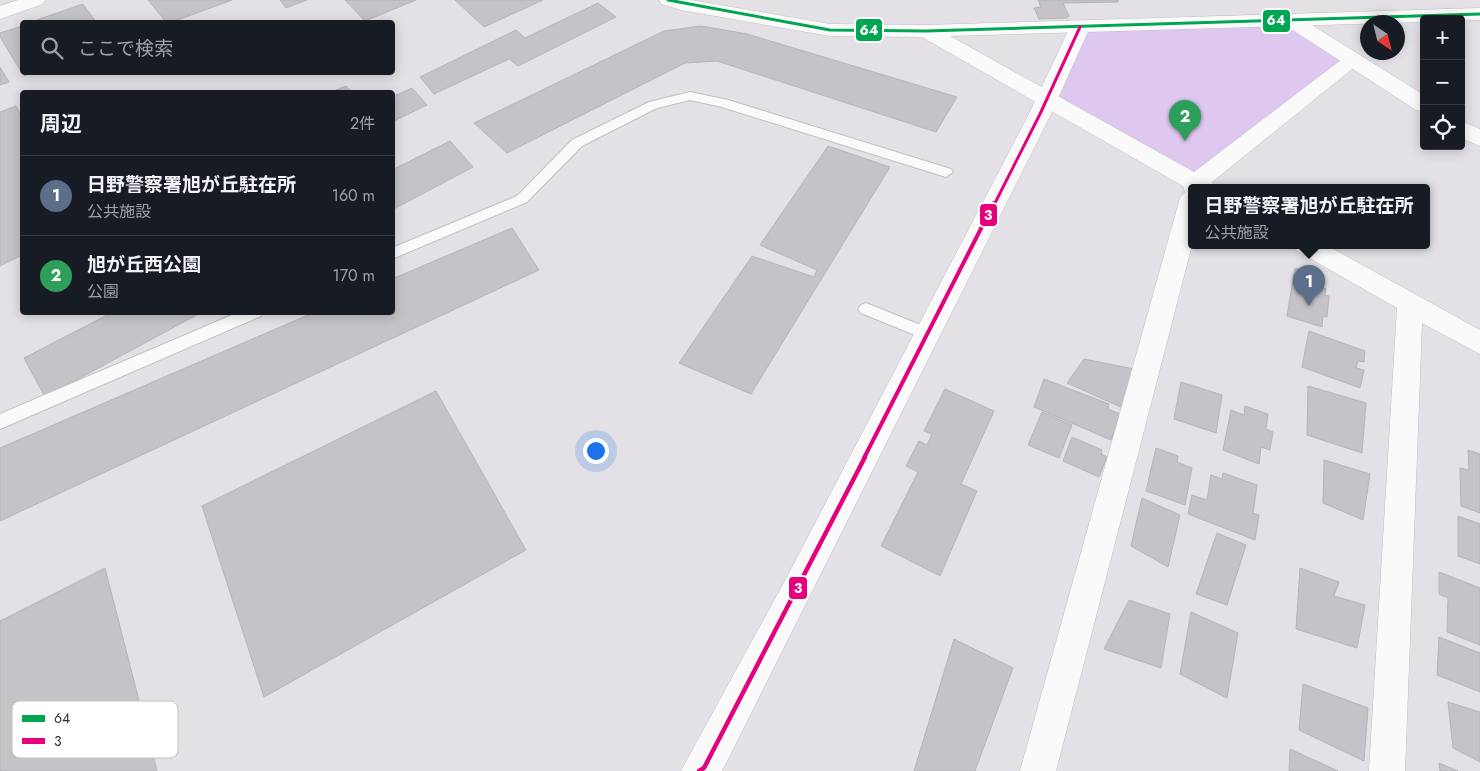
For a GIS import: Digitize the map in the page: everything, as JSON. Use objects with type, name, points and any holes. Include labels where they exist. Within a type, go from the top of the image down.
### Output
[{"type":"street","points":[[0,13],[36,0]]},
{"type":"street","points":[[668,0],[681,4],[830,30],[926,31],[1480,14]]},
{"type":"street","points":[[1292,21],[1420,102]]},
{"type":"street","points":[[704,770],[1048,99],[1080,27]]},
{"type":"street","points":[[926,31],[1048,99],[1188,184]]},
{"type":"street","points":[[1202,184],[1352,60]]},
{"type":"street","points":[[1465,131],[1480,140]]},
{"type":"street","points":[[1038,771],[1188,218]]},
{"type":"street","points":[[1313,249],[1480,343]]},
{"type":"street","points":[[1387,771],[1410,303]]},
{"type":"lane","points":[[395,253],[522,199],[577,143],[653,105],[690,96],[724,103],[946,172]]},
{"type":"lane","points":[[866,309],[927,334]]},
{"type":"lane","points":[[0,422],[249,315]]},
{"type":"shaded area","points":[[1292,21],[1352,61],[1195,183],[1048,99],[1080,27]]},
{"type":"building","points":[[148,0],[232,0],[177,20],[164,20]]},
{"type":"building","points":[[280,0],[307,0],[286,8]]},
{"type":"building","points":[[345,0],[416,0],[367,20],[364,20]]},
{"type":"building","points":[[455,0],[543,0],[484,27]]},
{"type":"building","points":[[1038,0],[1118,0],[1118,2],[1063,3],[1069,16],[1067,18],[1039,19],[1034,8],[1041,7]]},
{"type":"building","points":[[598,3],[616,17],[518,66],[509,59],[434,94],[420,77],[516,30],[525,38]]},
{"type":"building","points":[[83,4],[95,20],[37,20]]},
{"type":"building","points":[[701,26],[747,34],[957,97],[936,132],[717,61],[685,63],[507,153],[474,123],[664,31]]},
{"type":"building","points":[[20,27],[20,70],[0,37],[0,33]]},
{"type":"building","points":[[0,67],[9,82],[0,85]]},
{"type":"building","points":[[346,86],[350,90],[336,90]]},
{"type":"building","points":[[412,88],[427,105],[395,121],[395,96]]},
{"type":"building","points":[[16,106],[20,113],[20,256],[0,266],[0,112]]},
{"type":"building","points":[[450,141],[473,167],[395,208],[395,168]]},
{"type":"building","points":[[828,146],[890,167],[751,394],[679,363],[752,256],[814,277],[817,270],[760,245]]},
{"type":"building","points":[[512,228],[539,270],[0,521],[0,448],[308,315],[395,315],[395,278]]},
{"type":"building","points":[[1295,268],[1317,275],[1315,285],[1326,289],[1325,295],[1329,296],[1327,317],[1323,316],[1322,327],[1287,316]]},
{"type":"building","points":[[107,315],[196,315],[45,397],[24,358]]},
{"type":"building","points":[[1309,331],[1365,351],[1364,362],[1358,361],[1356,368],[1364,370],[1360,388],[1302,367]]},
{"type":"building","points":[[1084,359],[1139,370],[1123,408],[1067,383]]},
{"type":"building","points":[[1044,379],[1109,404],[1108,409],[1120,414],[1111,440],[1034,407]]},
{"type":"building","points":[[1181,382],[1222,395],[1216,433],[1174,419]]},
{"type":"building","points":[[1308,386],[1366,403],[1362,453],[1307,435]]},
{"type":"building","points":[[945,389],[994,411],[961,484],[977,491],[940,576],[881,546],[918,472],[906,466],[919,441],[927,445],[932,434],[924,431]]},
{"type":"building","points":[[436,391],[526,550],[264,697],[202,506]]},
{"type":"building","points":[[1245,406],[1268,414],[1266,429],[1273,432],[1270,450],[1261,447],[1259,464],[1223,450],[1231,410],[1244,415]]},
{"type":"building","points":[[1042,412],[1072,425],[1059,458],[1028,445]]},
{"type":"building","points":[[1072,437],[1102,450],[1101,454],[1107,457],[1099,477],[1063,461]]},
{"type":"building","points":[[1156,448],[1178,456],[1177,462],[1192,468],[1185,505],[1146,491]]},
{"type":"building","points":[[1468,450],[1480,454],[1480,513],[1461,506],[1460,468],[1469,470]]},
{"type":"building","points":[[1324,460],[1370,474],[1363,520],[1323,503]]},
{"type":"building","points":[[1223,473],[1257,485],[1253,513],[1259,515],[1255,540],[1188,514],[1192,495],[1207,500],[1211,475],[1222,479]]},
{"type":"building","points":[[1142,498],[1180,515],[1168,567],[1131,546]]},
{"type":"building","points":[[1458,516],[1480,524],[1480,564],[1458,556]]},
{"type":"building","points":[[1217,533],[1246,545],[1227,605],[1196,594]]},
{"type":"building","points":[[105,568],[139,701],[12,701],[12,758],[154,758],[157,771],[0,771],[0,621]]},
{"type":"building","points":[[1300,568],[1339,582],[1334,596],[1365,605],[1357,648],[1296,629]]},
{"type":"building","points":[[1439,572],[1480,588],[1480,645],[1447,632],[1448,598],[1439,594]]},
{"type":"building","points":[[1129,600],[1170,614],[1161,668],[1104,649]]},
{"type":"building","points":[[1191,612],[1238,633],[1227,698],[1180,674]]},
{"type":"building","points":[[1439,637],[1480,653],[1480,692],[1437,675]]},
{"type":"building","points":[[954,639],[1013,668],[975,771],[914,771]]},
{"type":"building","points":[[1303,684],[1368,708],[1364,761],[1299,730]]},
{"type":"building","points":[[1448,702],[1480,712],[1480,762],[1453,748]]},
{"type":"building","points":[[1290,749],[1338,771],[1289,771]]},
{"type":"building","points":[[1439,763],[1458,771],[1440,771]]},
{"type":"transit line","name":"64","points":[[668,0],[681,4],[830,30],[926,31],[1480,14]]},
{"type":"transit line","name":"3","points":[[699,771],[704,768],[798,588],[1040,114],[1080,27]]},
{"type":"place","name":"旭が丘西公園","points":[[1185,141]]},
{"type":"place","name":"日野警察署旭が丘駐在所","points":[[1309,306]]}]
